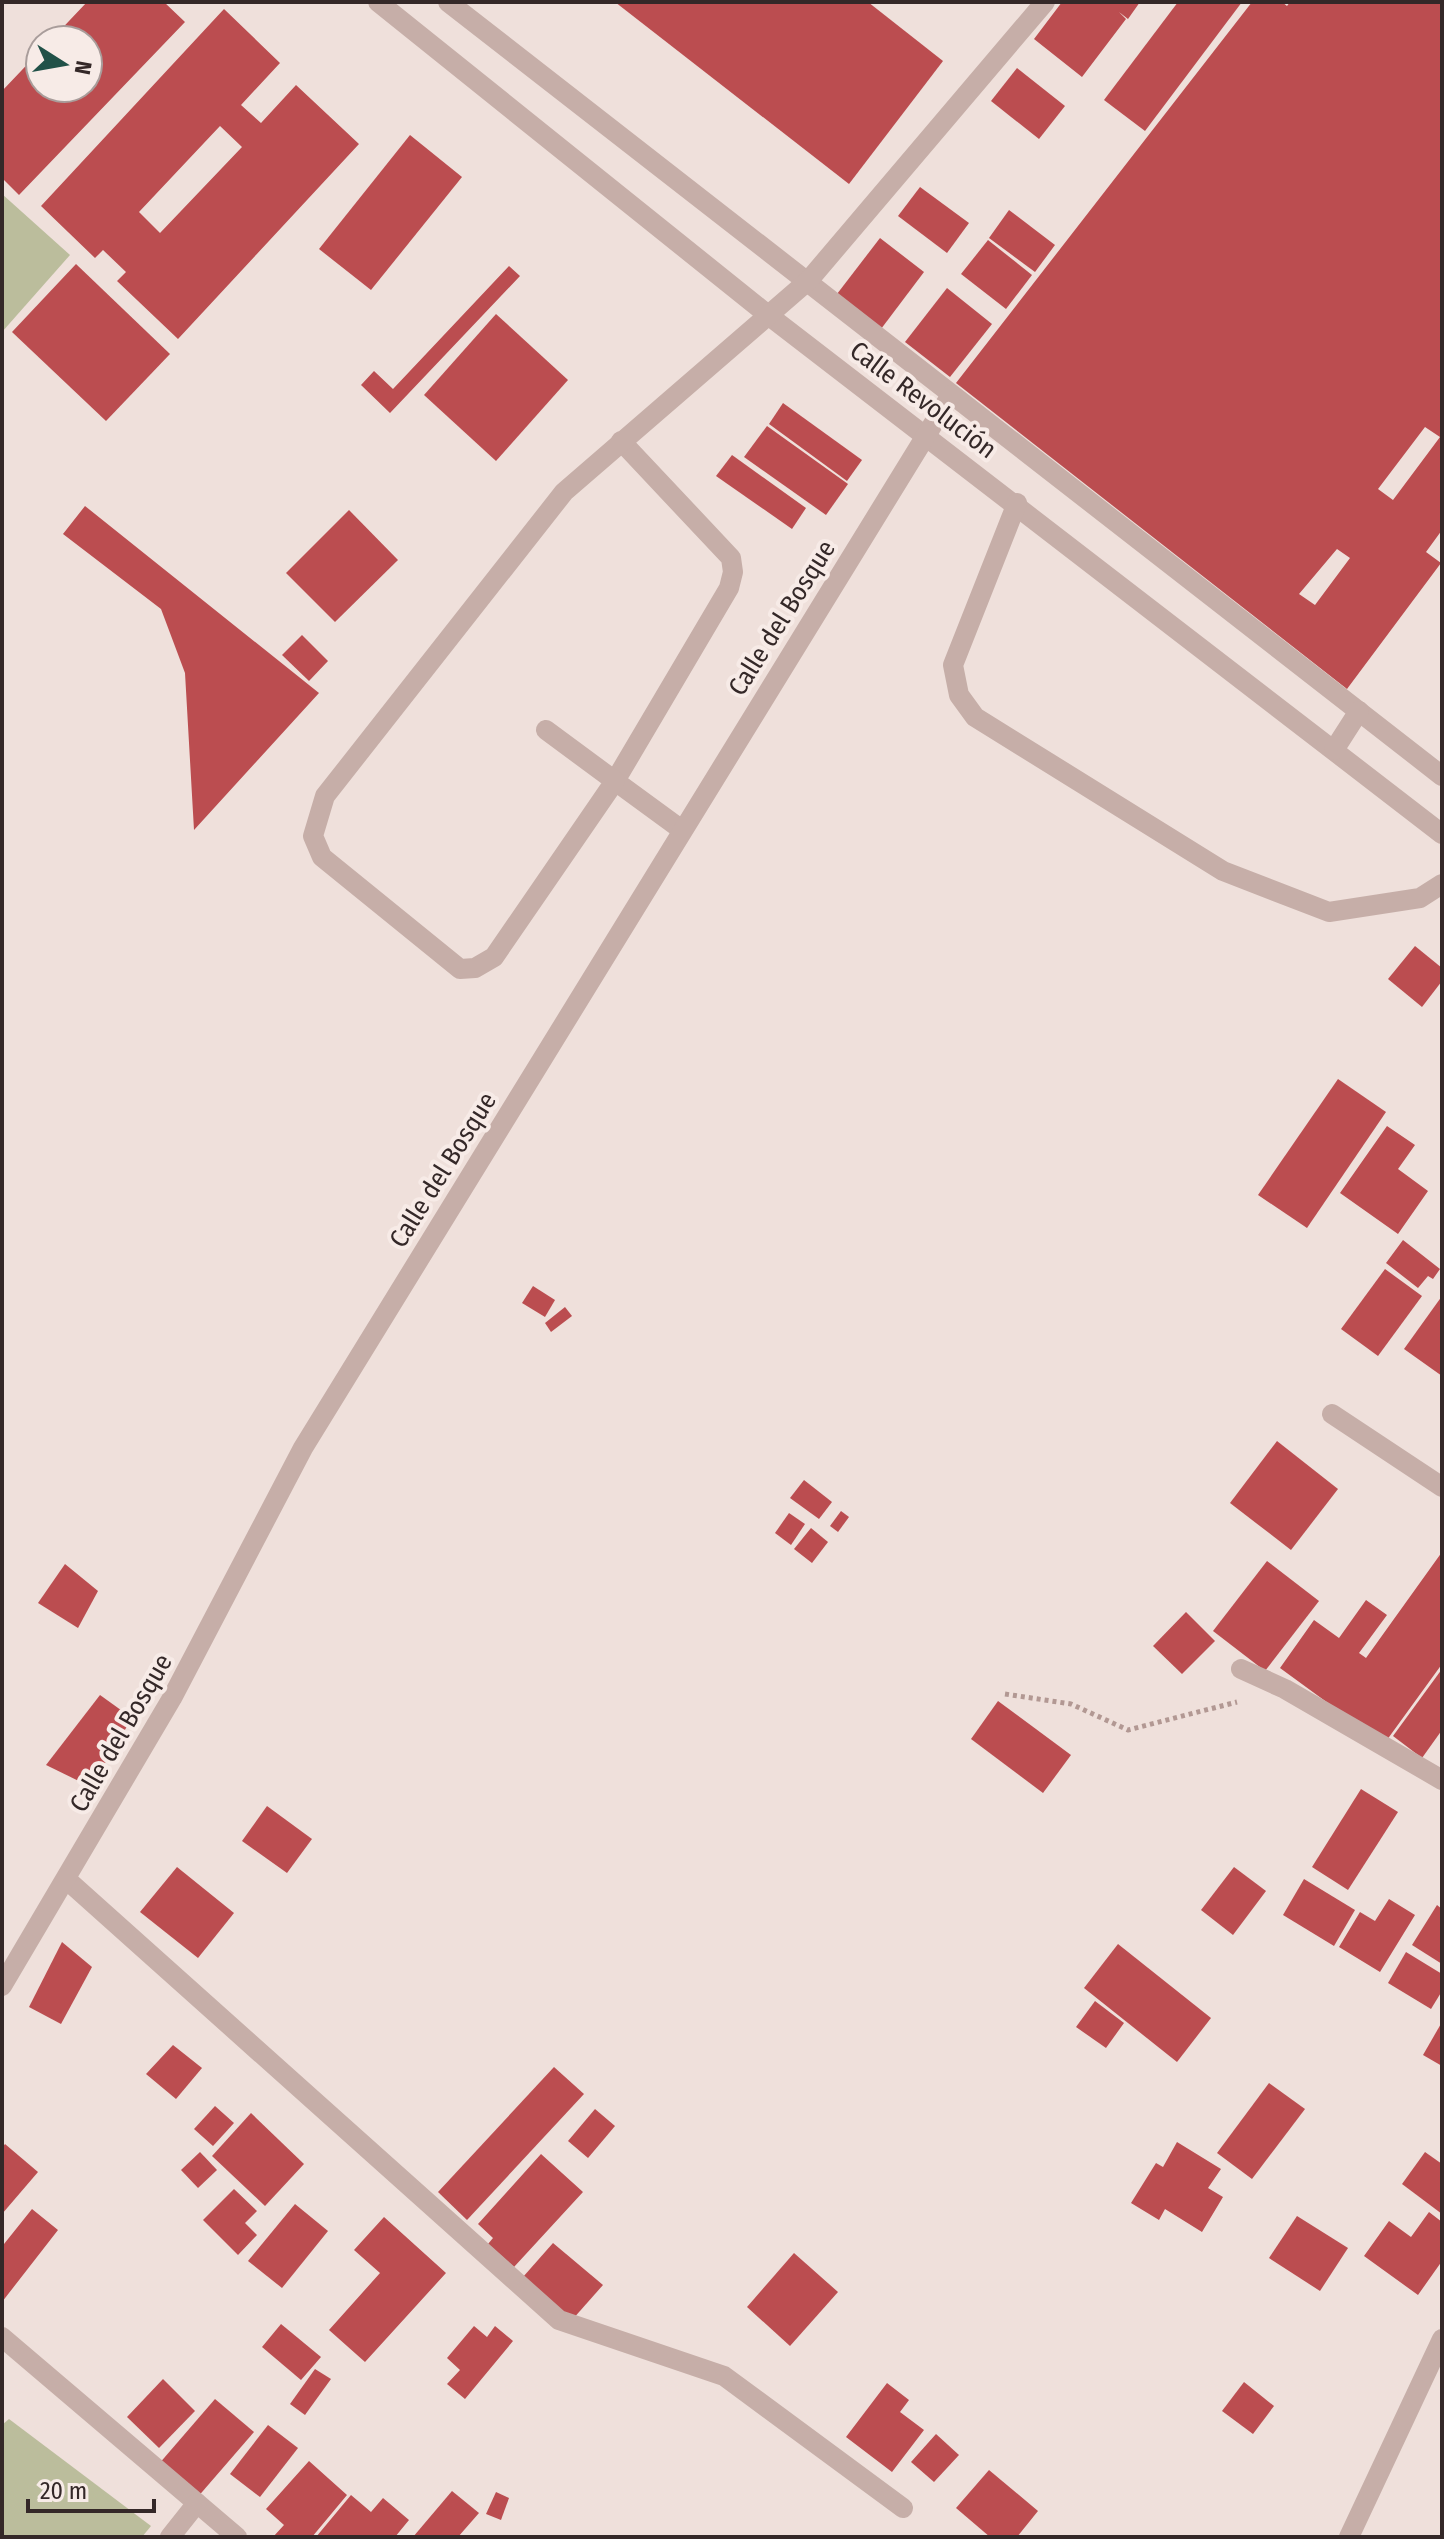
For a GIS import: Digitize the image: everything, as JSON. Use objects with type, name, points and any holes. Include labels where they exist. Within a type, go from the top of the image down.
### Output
[{"type":"street","name":"Calle Revolución","points":[[378,2],[768,315],[1017,503],[1442,834]]},
{"type":"street","name":"Calle Revolución","points":[[448,2],[809,280],[951,395],[1442,776]]},
{"type":"street","points":[[621,441],[731,558],[733,572],[729,588],[615,781],[494,957],[475,968],[460,969],[322,857],[313,836],[325,796],[564,492],[621,441],[809,280],[1043,3]]},
{"type":"street","name":"Calle del Bosque","points":[[2,1986],[172,1698],[303,1448],[951,395]]},
{"type":"street","points":[[1017,503],[953,665],[959,695],[975,717],[1223,871],[1329,912],[1420,898],[1442,884]]},
{"type":"street","points":[[1334,750],[1359,711]]},
{"type":"street","points":[[546,730],[682,830]]},
{"type":"street","points":[[1332,1414],[1442,1487]]},
{"type":"street","points":[[1241,1669],[1285,1689],[1442,1780]]},
{"type":"street","points":[[66,1879],[559,2320],[724,2376],[903,2508]]},
{"type":"street","points":[[2,2337],[237,2537]]},
{"type":"street","points":[[1349,2537],[1442,2339]]},
{"type":"street","points":[[170,2537],[197,2503]]},
{"type":"path","points":[[1005,1694],[1071,1704],[1128,1730],[1285,1689]]},
{"type":"green space","points":[[2,194],[70,255],[2,332]]},
{"type":"green space","points":[[9,2419],[151,2526],[142,2537],[2,2537],[2,2425]]},
{"type":"building","points":[[87,2],[164,2],[185,22],[19,195],[2,178],[2,91],[24,68],[24,104],[104,104],[104,24],[66,24]]},
{"type":"building","points":[[615,2],[868,2],[943,61],[849,184]]},
{"type":"building","points":[[1062,2],[1140,2],[1128,19],[1119,12],[1126,19],[1082,77],[1034,39]]},
{"type":"building","points":[[1178,2],[1242,2],[1145,131],[1104,100]]},
{"type":"building","points":[[1252,2],[1282,2],[1287,6],[1290,2],[1442,2],[1442,530],[1426,552],[1441,563],[1347,689],[956,383]],"holes":[[[1425,427],[1440,437],[1393,500],[1378,489]],[[1337,549],[1350,558],[1315,605],[1299,594]]]},
{"type":"building","points":[[224,9],[280,63],[241,105],[261,123],[296,85],[359,144],[178,339],[117,281],[126,272],[103,250],[95,258],[41,206]],"holes":[[[220,126],[242,147],[160,233],[139,212]]]},
{"type":"building","points":[[1017,68],[1065,106],[1039,139],[991,101]]},
{"type":"building","points":[[410,135],[462,177],[371,290],[319,249]]},
{"type":"building","points":[[920,187],[969,223],[947,253],[898,216]]},
{"type":"building","points":[[1009,210],[1055,245],[1035,272],[989,238]]},
{"type":"building","points":[[880,238],[924,272],[881,329],[837,294]]},
{"type":"building","points":[[988,240],[1032,275],[1006,309],[961,274]]},
{"type":"building","points":[[76,264],[170,354],[106,421],[12,332]]},
{"type":"building","points":[[509,266],[520,276],[390,413],[361,385],[374,371],[393,389]]},
{"type":"building","points":[[947,288],[992,324],[950,377],[905,342]]},
{"type":"building","points":[[496,314],[568,380],[496,461],[424,395]]},
{"type":"building","points":[[783,403],[862,460],[847,481],[769,424]]},
{"type":"building","points":[[767,426],[848,484],[826,515],[744,457]]},
{"type":"building","points":[[732,455],[806,508],[792,529],[716,476]]},
{"type":"building","points":[[85,506],[319,693],[194,830],[185,673],[161,609],[63,534]]},
{"type":"building","points":[[349,510],[398,560],[335,622],[286,573]]},
{"type":"building","points":[[302,635],[328,661],[309,681],[282,655]]},
{"type":"building","points":[[1415,946],[1442,968],[1442,981],[1422,1007],[1388,979]]},
{"type":"building","points":[[1338,1079],[1386,1112],[1307,1228],[1258,1195]]},
{"type":"building","points":[[1387,1126],[1415,1145],[1398,1169],[1428,1191],[1398,1234],[1340,1193]]},
{"type":"building","points":[[1403,1240],[1440,1269],[1433,1279],[1428,1276],[1418,1288],[1386,1263]]},
{"type":"building","points":[[1385,1269],[1422,1296],[1378,1356],[1341,1329]]},
{"type":"building","points":[[533,1286],[555,1300],[545,1317],[522,1303]]},
{"type":"building","points":[[1442,1296],[1442,1376],[1404,1349]]},
{"type":"building","points":[[565,1307],[572,1316],[551,1332],[545,1323]]},
{"type":"building","points":[[1277,1441],[1338,1489],[1291,1550],[1230,1503]]},
{"type":"building","points":[[804,1480],[832,1502],[819,1519],[790,1498]]},
{"type":"building","points":[[841,1511],[849,1517],[838,1532],[830,1526]]},
{"type":"building","points":[[789,1513],[805,1524],[791,1545],[775,1533]]},
{"type":"building","points":[[811,1528],[828,1542],[812,1563],[794,1549]]},
{"type":"building","points":[[1442,1552],[1442,1664],[1384,1744],[1280,1668],[1314,1620],[1339,1638],[1366,1600],[1387,1615],[1359,1653],[1366,1658]]},
{"type":"building","points":[[1267,1561],[1319,1601],[1265,1671],[1213,1631]]},
{"type":"building","points":[[65,1564],[98,1591],[78,1628],[38,1603]]},
{"type":"building","points":[[1186,1612],[1215,1641],[1182,1674],[1153,1646]]},
{"type":"building","points":[[1442,1669],[1442,1730],[1422,1758],[1393,1736]]},
{"type":"building","points":[[100,1695],[132,1718],[91,1787],[46,1765]]},
{"type":"building","points":[[998,1701],[1071,1755],[1043,1793],[971,1739]]},
{"type":"building","points":[[1361,1789],[1398,1812],[1348,1890],[1312,1867]]},
{"type":"building","points":[[267,1806],[312,1839],[287,1873],[242,1841]]},
{"type":"building","points":[[177,1867],[234,1913],[198,1958],[140,1912]]},
{"type":"building","points":[[1234,1867],[1266,1891],[1233,1935],[1201,1910]]},
{"type":"building","points":[[1304,1879],[1355,1910],[1334,1946],[1283,1915]]},
{"type":"building","points":[[1389,1899],[1415,1915],[1380,1972],[1339,1947],[1360,1912],[1375,1921]]},
{"type":"building","points":[[1437,1905],[1442,1909],[1442,1964],[1412,1945]]},
{"type":"building","points":[[62,1942],[92,1967],[61,2024],[29,2007]]},
{"type":"building","points":[[1118,1944],[1211,2018],[1177,2062],[1084,1988]]},
{"type":"building","points":[[1406,1952],[1442,1974],[1442,1991],[1431,2009],[1388,1983]]},
{"type":"building","points":[[1095,2001],[1124,2023],[1106,2048],[1076,2027]]},
{"type":"building","points":[[1442,2022],[1442,2066],[1423,2055]]},
{"type":"building","points":[[173,2045],[202,2068],[176,2099],[146,2074]]},
{"type":"building","points":[[554,2067],[584,2094],[467,2220],[438,2192]]},
{"type":"building","points":[[1269,2083],[1305,2109],[1252,2179],[1217,2153]]},
{"type":"building","points":[[215,2106],[234,2123],[213,2146],[194,2129]]},
{"type":"building","points":[[595,2109],[615,2126],[588,2158],[568,2141]]},
{"type":"building","points":[[251,2113],[304,2164],[265,2206],[212,2156]]},
{"type":"building","points":[[1177,2142],[1221,2169],[1208,2188],[1223,2197],[1202,2232],[1165,2209],[1159,2220],[1131,2203],[1156,2163],[1163,2167]]},
{"type":"building","points":[[5,2144],[38,2172],[2,2214],[2,2148]]},
{"type":"building","points":[[200,2152],[217,2170],[198,2188],[181,2170]]},
{"type":"building","points":[[1425,2152],[1442,2164],[1442,2214],[1402,2184]]},
{"type":"building","points":[[541,2154],[583,2192],[514,2267],[488,2244],[493,2238],[478,2224]]},
{"type":"building","points":[[234,2189],[257,2211],[245,2223],[257,2235],[238,2255],[203,2220]]},
{"type":"building","points":[[295,2204],[328,2231],[282,2288],[248,2261]]},
{"type":"building","points":[[32,2209],[58,2230],[2,2302],[2,2242],[4,2244]]},
{"type":"building","points":[[1429,2212],[1442,2222],[1442,2261],[1418,2295],[1364,2256],[1389,2221],[1411,2237]]},
{"type":"building","points":[[1297,2216],[1348,2248],[1320,2291],[1269,2258]]},
{"type":"building","points":[[384,2217],[446,2273],[365,2362],[329,2330],[380,2273],[354,2250]]},
{"type":"building","points":[[553,2243],[603,2285],[572,2320],[523,2277]]},
{"type":"building","points":[[794,2253],[838,2292],[790,2346],[747,2307]]},
{"type":"building","points":[[281,2324],[321,2357],[301,2380],[262,2347]]},
{"type":"building","points":[[474,2326],[487,2337],[495,2326],[513,2341],[465,2399],[447,2384],[460,2370],[447,2358]]},
{"type":"building","points":[[315,2369],[331,2379],[305,2415],[290,2404]]},
{"type":"building","points":[[163,2379],[195,2411],[159,2448],[127,2417]]},
{"type":"building","points":[[1244,2382],[1274,2406],[1253,2434],[1222,2411]]},
{"type":"building","points":[[887,2383],[909,2400],[900,2412],[924,2430],[892,2472],[846,2437]]},
{"type":"building","points":[[215,2399],[254,2432],[196,2499],[158,2465]]},
{"type":"building","points":[[268,2425],[298,2448],[260,2497],[230,2474]]},
{"type":"building","points":[[936,2434],[959,2455],[934,2482],[911,2462]]},
{"type":"building","points":[[309,2461],[347,2495],[312,2537],[273,2537],[284,2525],[266,2509]]},
{"type":"building","points":[[989,2470],[1038,2511],[1017,2537],[990,2537],[956,2508]]},
{"type":"building","points":[[452,2491],[479,2513],[458,2537],[413,2537]]},
{"type":"building","points":[[496,2492],[509,2498],[501,2520],[486,2514]]},
{"type":"building","points":[[351,2495],[371,2512],[383,2498],[409,2520],[395,2537],[316,2537]]}]
